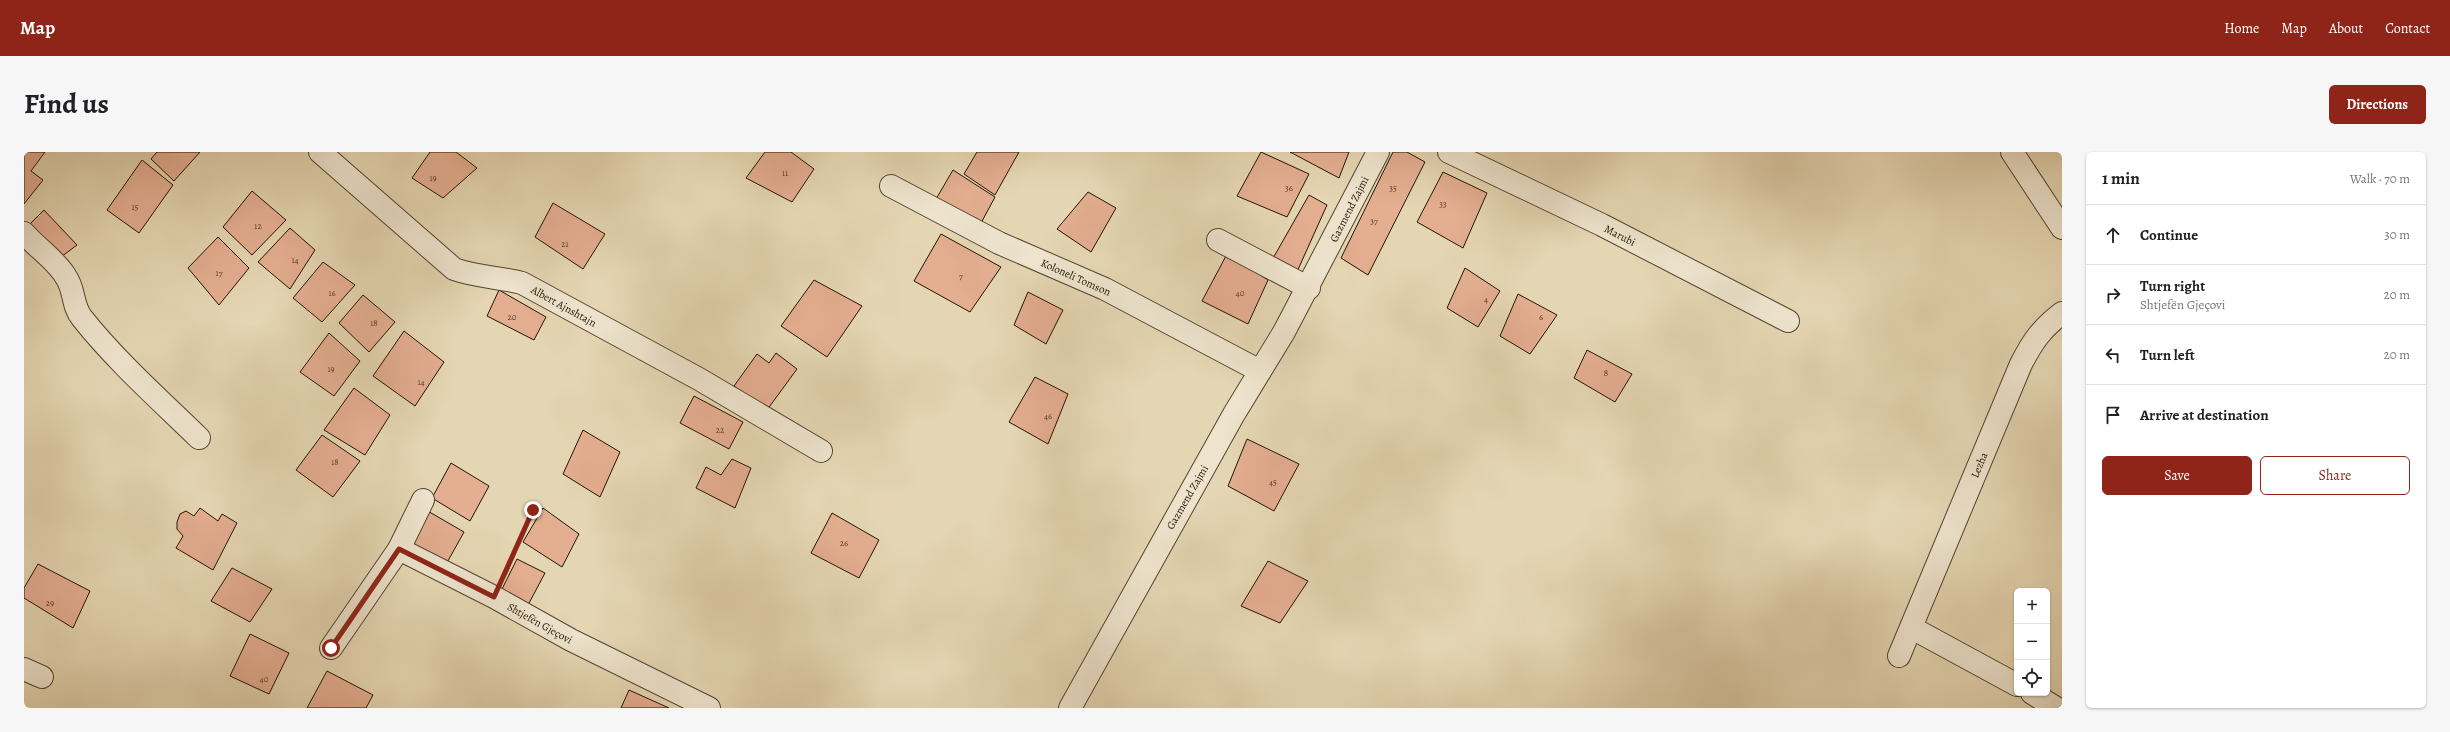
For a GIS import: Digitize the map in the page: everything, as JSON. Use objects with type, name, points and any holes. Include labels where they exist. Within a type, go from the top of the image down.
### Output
[{"type":"street","name":"Albert Ajnshtajn","points":[[320,152],[454,269],[472,276],[504,278],[522,283],[698,379],[821,451]]},
{"type":"street","name":"Gazmend Zajmi","points":[[1070,708],[1159,546],[1309,288],[1378,152]]},
{"type":"street","name":"Marubi","points":[[1449,152],[1602,225],[1788,321]]},
{"type":"street","points":[[2012,152],[2062,228]]},
{"type":"street","name":"Koloneli Tomson","points":[[891,186],[999,243],[1105,289],[1260,371]]},
{"type":"street","points":[[24,233],[66,275],[71,286],[73,304],[81,317],[123,363],[199,438]]},
{"type":"street","points":[[1218,240],[1309,288]]},
{"type":"street","name":"Lezha","points":[[1899,656],[1912,628],[2021,364],[2032,342],[2044,326],[2062,313]]},
{"type":"street","points":[[331,648],[399,549],[423,500]]},
{"type":"street","name":"Shtjefën Gjeçovi","points":[[399,549],[494,597],[571,640],[709,708]]},
{"type":"street","points":[[1912,628],[2014,683]]},
{"type":"street","points":[[2037,696],[2056,708]]},
{"type":"path","points":[[494,597],[533,510]]},
{"type":"building","points":[[24,152],[45,152],[31,171],[43,180],[24,204]]},
{"type":"building","points":[[157,152],[200,152],[174,181],[151,159]]},
{"type":"building","points":[[430,152],[456,152],[477,168],[443,198],[412,178]]},
{"type":"building","points":[[765,152],[791,152],[814,169],[792,202],[746,178]]},
{"type":"building","points":[[977,152],[1019,152],[995,195],[964,174]]},
{"type":"building","points":[[1261,152],[1309,174],[1287,217],[1237,196]]},
{"type":"building","points":[[1290,152],[1349,152],[1339,178]]},
{"type":"building","points":[[1393,152],[1407,152],[1425,162],[1368,275],[1341,258]]},
{"type":"building","points":[[142,160],[173,185],[139,233],[107,210]]},
{"type":"building","points":[[953,170],[995,197],[981,223],[936,199]]},
{"type":"building","points":[[1443,172],[1487,193],[1463,248],[1417,222]]},
{"type":"building","points":[[252,191],[286,220],[252,255],[223,227]]},
{"type":"building","points":[[1088,192],[1116,208],[1091,252],[1057,229]]},
{"type":"building","points":[[1309,195],[1327,205],[1296,274],[1272,260]]},
{"type":"building","points":[[553,203],[605,234],[583,269],[535,237]]},
{"type":"building","points":[[44,210],[77,245],[61,257],[30,224]]},
{"type":"building","points":[[290,228],[315,250],[290,289],[258,262]]},
{"type":"building","points":[[941,234],[1001,267],[970,312],[914,281]]},
{"type":"building","points":[[218,237],[249,268],[219,305],[188,268]]},
{"type":"building","points":[[1227,254],[1268,280],[1248,324],[1202,301]]},
{"type":"building","points":[[323,262],[355,285],[322,322],[293,298]]},
{"type":"building","points":[[1465,268],[1500,291],[1478,327],[1447,308]]},
{"type":"building","points":[[814,280],[862,306],[827,357],[781,326]]},
{"type":"building","points":[[499,290],[546,317],[534,340],[487,316]]},
{"type":"building","points":[[1028,292],[1063,310],[1046,344],[1014,325]]},
{"type":"building","points":[[1518,294],[1557,315],[1530,354],[1500,336]]},
{"type":"building","points":[[363,295],[395,322],[369,352],[339,323]]},
{"type":"building","points":[[404,331],[444,362],[415,406],[373,376]]},
{"type":"building","points":[[329,333],[360,361],[334,396],[300,372]]},
{"type":"building","points":[[1587,350],[1632,374],[1615,402],[1574,378]]},
{"type":"building","points":[[776,353],[797,369],[767,410],[734,386],[757,354],[769,363]]},
{"type":"building","points":[[1035,377],[1068,394],[1048,444],[1009,422]]},
{"type":"building","points":[[354,388],[390,415],[365,455],[324,430]]},
{"type":"building","points":[[694,396],[743,422],[729,449],[680,423]]},
{"type":"building","points":[[583,430],[620,452],[600,497],[563,474]]},
{"type":"building","points":[[322,435],[360,461],[333,497],[296,470]]},
{"type":"building","points":[[1247,439],[1299,464],[1274,511],[1228,486]]},
{"type":"building","points":[[732,459],[751,468],[735,508],[696,488],[706,467],[721,475]]},
{"type":"building","points":[[451,463],[489,486],[470,521],[432,498]]},
{"type":"building","points":[[200,508],[218,521],[222,514],[237,523],[213,570],[176,548],[183,536],[177,529],[177,522],[180,514],[186,511],[194,516]]},
{"type":"building","points":[[543,508],[579,534],[562,567],[523,542]]},
{"type":"building","points":[[426,510],[464,532],[444,568],[405,548]]},
{"type":"building","points":[[832,513],[879,540],[859,578],[811,553]]},
{"type":"building","points":[[517,559],[545,573],[528,605],[501,591]]},
{"type":"building","points":[[1268,561],[1308,581],[1280,623],[1241,606]]},
{"type":"building","points":[[38,564],[90,591],[73,628],[24,598],[24,588]]},
{"type":"building","points":[[232,568],[272,589],[250,622],[211,601]]},
{"type":"building","points":[[250,634],[289,653],[269,694],[230,676]]},
{"type":"building","points":[[327,671],[373,695],[366,708],[307,708]]},
{"type":"building","points":[[629,690],[669,708],[621,708]]},
{"type":"route","points":[[331,648],[373,584],[399,549],[494,597],[520,545],[533,510]]}]
